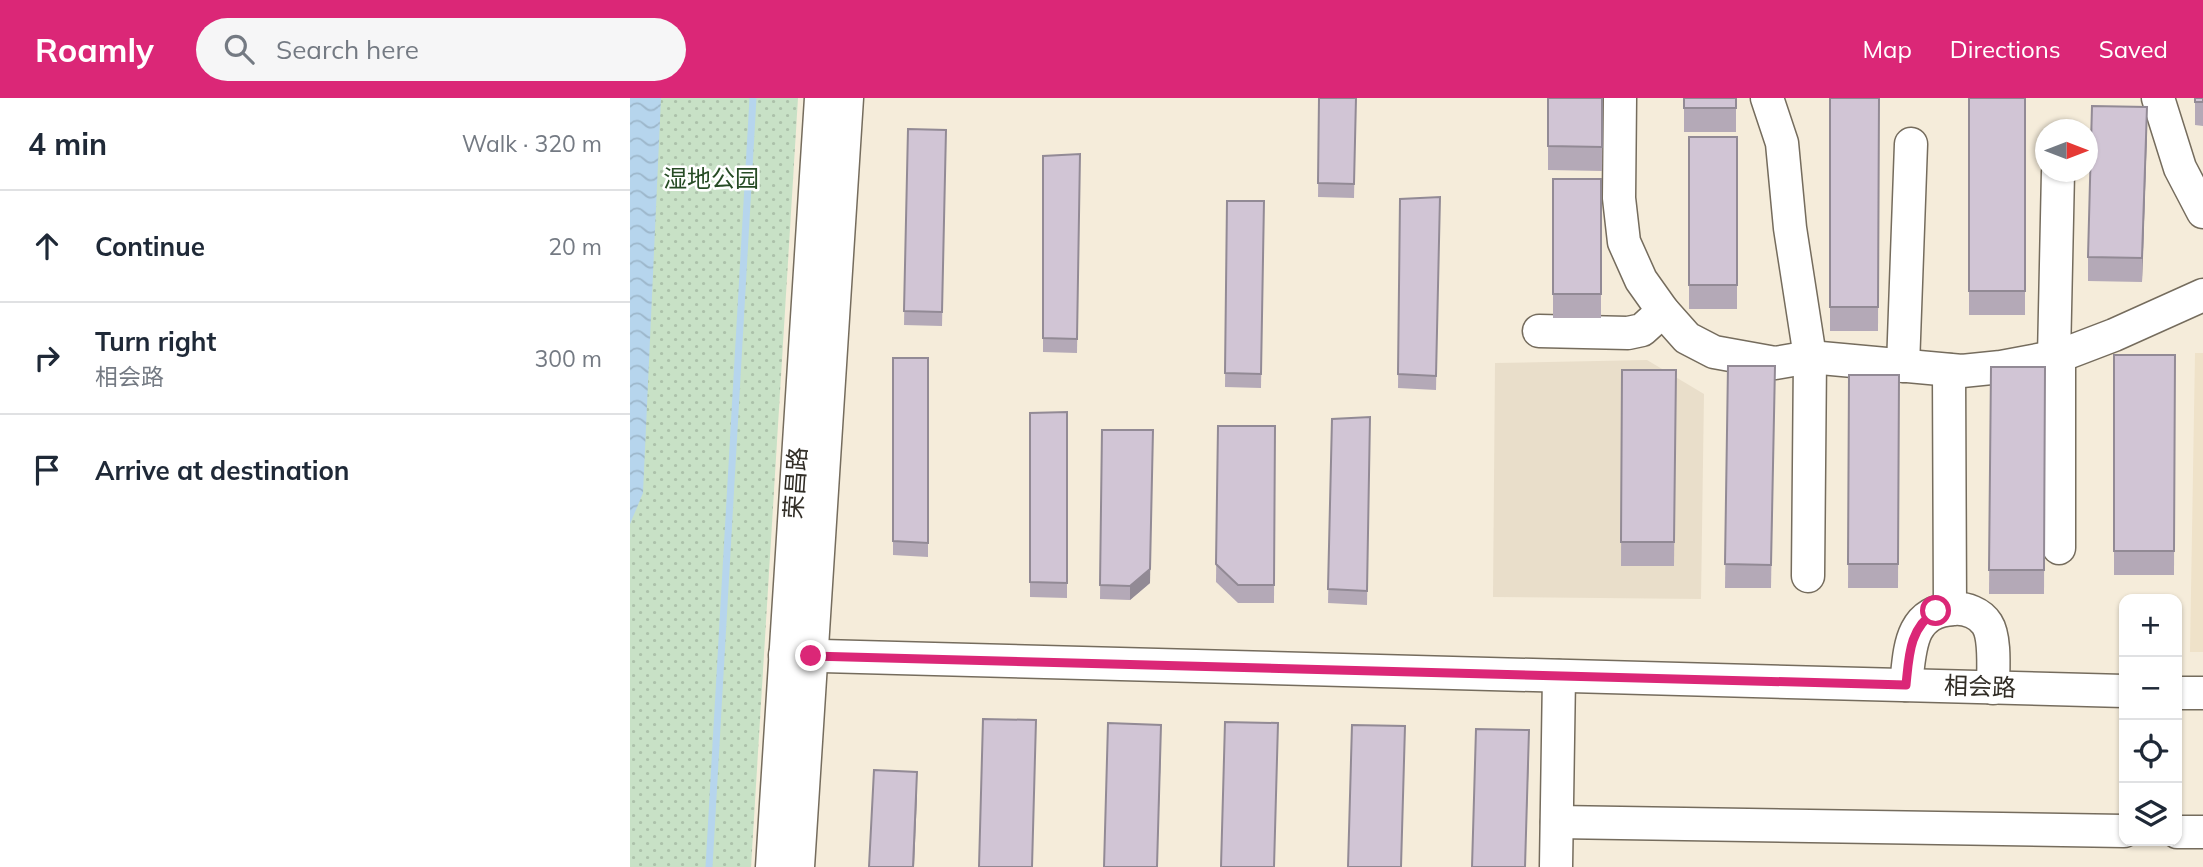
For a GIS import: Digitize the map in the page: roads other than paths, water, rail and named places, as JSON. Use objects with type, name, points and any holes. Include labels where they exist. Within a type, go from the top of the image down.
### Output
[{"type":"street","name":"荣昌路","points":[[798,867],[798,656],[821,98]]},
{"type":"street","name":"荣昌路","points":[[772,867],[798,656],[847,98]]},
{"type":"street","points":[[1620,98],[1619,198],[1624,242],[1641,280],[1663,311],[1687,338],[1714,352],[1774,363],[1810,358],[1949,370],[2001,367],[2056,357],[2114,335],[2203,295]]},
{"type":"street","points":[[2138,98],[2150,98]]},
{"type":"street","points":[[2158,98],[2180,168],[2203,212]]},
{"type":"street","points":[[1772,100],[1782,143],[1790,228],[1810,358],[1808,576]]},
{"type":"street","points":[[1903,366],[1911,144]]},
{"type":"street","points":[[2058,182],[2056,357],[2059,548]]},
{"type":"street","points":[[1538,331],[1642,330],[1663,311]]},
{"type":"street","points":[[1949,370],[1950,609]]},
{"type":"street","points":[[1906,685],[1911,642],[1923,620],[1936,611],[1965,609],[1988,625],[1993,650],[1993,688]]},
{"type":"street","name":"相会路","points":[[798,656],[2119,691]]},
{"type":"street","points":[[1556,867],[1559,676]]},
{"type":"street","points":[[2182,693],[2203,693]]},
{"type":"street","points":[[1557,822],[2119,831]]},
{"type":"street","points":[[2182,832],[2203,832]]},
{"type":"water","points":[[630,98],[661,98],[643,493],[630,524]]},
{"type":"waterway","points":[[709,867],[753,98]]},
{"type":"park label","name":"湿地公园","points":[[711,179]]}]
